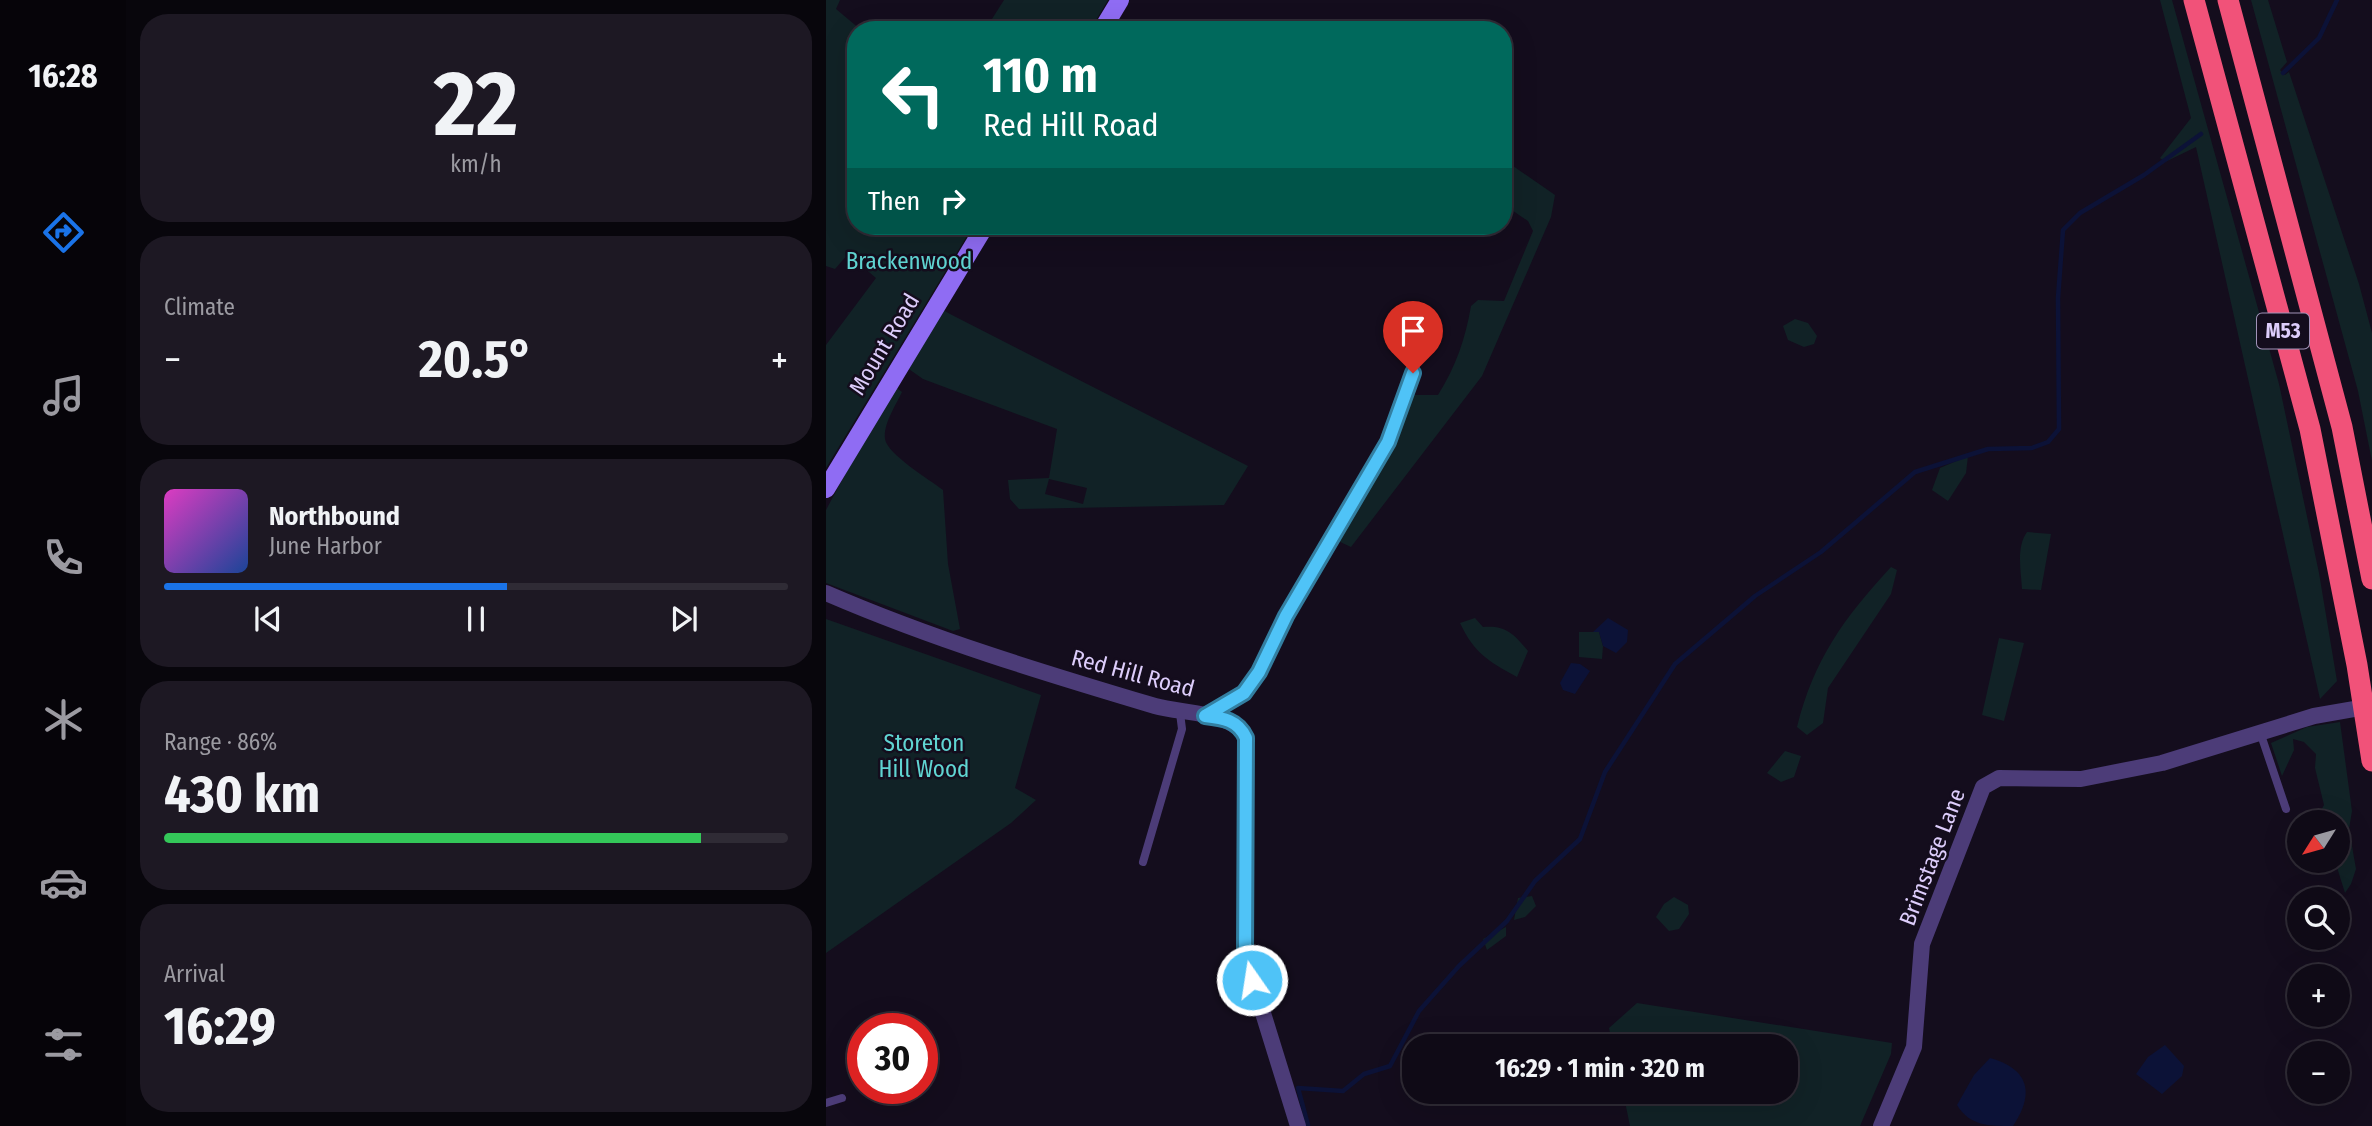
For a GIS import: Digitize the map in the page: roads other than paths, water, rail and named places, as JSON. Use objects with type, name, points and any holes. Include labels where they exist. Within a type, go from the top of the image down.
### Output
[{"type":"highway","name":"M53","points":[[2194,0],[2310,429],[2357,665],[2372,761]]},
{"type":"highway","name":"M53","points":[[2228,0],[2342,428],[2372,579]]},
{"type":"main road","points":[[1107,21],[1120,0]]},
{"type":"main road","name":"Mount Road","points":[[826,489],[980,235]]},
{"type":"street","name":"Red Hill Road","points":[[826,593],[885,619],[1082,684],[1180,713],[1225,718],[1242,729],[1246,738],[1245,955],[1298,1126]]},
{"type":"street","name":"Brimstage Lane","points":[[1881,1126],[1914,1047],[1922,944],[1983,787],[1999,778],[2081,779],[2162,763],[2314,716],[2372,706]]},
{"type":"lane","points":[[1205,716],[1244,693],[1259,672],[1286,616],[1388,442],[1413,373]]},
{"type":"lane","points":[[1143,862],[1182,729],[1180,713]]},
{"type":"lane","points":[[2260,732],[2286,809]]},
{"type":"lane","points":[[826,1103],[842,1098]]},
{"type":"waterway","points":[[2283,73],[2319,38],[2337,0]]},
{"type":"waterway","points":[[1308,1125],[1298,1088],[1343,1091],[1364,1074],[1390,1066],[1419,1011],[1459,966],[1507,921],[1535,881],[1580,839],[1605,772],[1675,664],[1755,596],[1821,552],[1915,472],[1988,449],[2032,448],[2048,442],[2059,429],[2058,298],[2063,230],[2080,213],[2144,175],[2201,134]]},
{"type":"park label","name":"Brackenwood","points":[[909,261]]},
{"type":"park label","name":"Storeton Hill Wood","points":[[924,756]]}]
